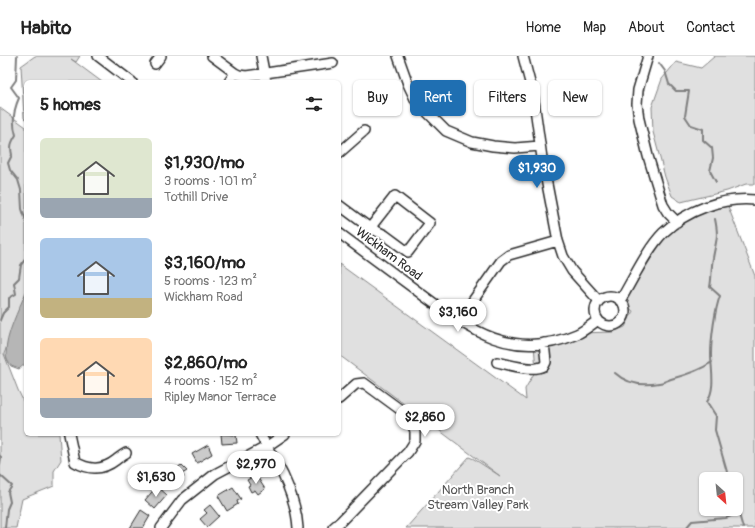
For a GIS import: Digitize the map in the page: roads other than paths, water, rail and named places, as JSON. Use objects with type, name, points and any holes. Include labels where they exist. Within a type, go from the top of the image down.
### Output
[{"type":"street","points":[[98,56],[129,80]]},
{"type":"street","points":[[155,64],[161,56]]},
{"type":"street","points":[[212,56],[239,75],[265,78],[333,63]]},
{"type":"street","points":[[261,56],[265,78]]},
{"type":"street","points":[[398,56],[416,101],[446,131],[472,142],[493,146],[515,148],[540,146]]},
{"type":"street","points":[[523,56],[533,94],[540,146],[558,241],[563,256],[572,271],[599,301]]},
{"type":"street","points":[[648,56],[638,90],[637,104],[639,119],[648,156],[663,205],[668,213],[677,222]]},
{"type":"street","points":[[230,80],[235,73]]},
{"type":"street","points":[[341,151],[364,131]]},
{"type":"street","points":[[341,206],[370,228],[385,234],[408,252],[430,223],[394,196],[370,228]]},
{"type":"street","points":[[620,301],[654,244],[663,233],[677,222],[705,206],[726,201],[755,200]]},
{"type":"street","name":"Wickham Road","points":[[341,234],[456,320],[479,333],[511,344],[534,345],[561,340],[579,333],[598,320]]},
{"type":"street","points":[[472,302],[501,261],[510,255],[558,241]]},
{"type":"street","points":[[610,296],[620,301],[624,305],[625,311],[624,316],[617,324],[607,326],[598,320],[595,310],[599,301],[610,296]]},
{"type":"street","points":[[497,362],[522,367],[540,368],[544,366],[546,362],[544,343]]},
{"type":"street","points":[[333,528],[408,452],[415,440],[415,431],[409,416],[364,383],[356,384],[341,397]]},
{"type":"street","points":[[69,436],[75,462],[81,466],[92,469],[104,468],[126,453]]},
{"type":"street","points":[[261,436],[283,475],[297,515],[298,528]]},
{"type":"street","points":[[161,528],[182,500],[215,474],[266,447],[282,436]]},
{"type":"waterway","points":[[17,56],[16,80],[11,87],[19,98],[15,107],[14,116],[16,135],[11,145],[12,155],[8,163],[10,170],[18,180],[21,190],[22,209],[24,215]]},
{"type":"waterway","points":[[659,63],[665,71],[669,84],[676,91],[689,91],[685,116],[691,125],[703,129],[703,140],[712,148],[713,158],[710,171],[716,182]]},
{"type":"waterway","points":[[715,219],[717,235],[712,262],[710,287],[720,296],[715,316],[712,340],[712,385],[707,402],[716,416],[715,430],[727,472]]},
{"type":"waterway","points":[[0,320],[3,313],[9,307],[9,298],[16,294],[14,283],[19,278],[21,265],[24,261]]},
{"type":"waterway","points":[[615,373],[630,382],[641,384],[662,383],[702,368],[712,362]]},
{"type":"waterway","points":[[0,456],[0,464]]},
{"type":"waterway","points":[[0,475],[12,486],[8,492],[10,502],[7,509],[5,528]]},
{"type":"waterway","points":[[686,528],[692,521],[726,518],[731,516]]},
{"type":"waterway","points":[[740,516],[743,528]]},
{"type":"park label","name":"North Branch Stream Valley Park","points":[[478,498]]}]
